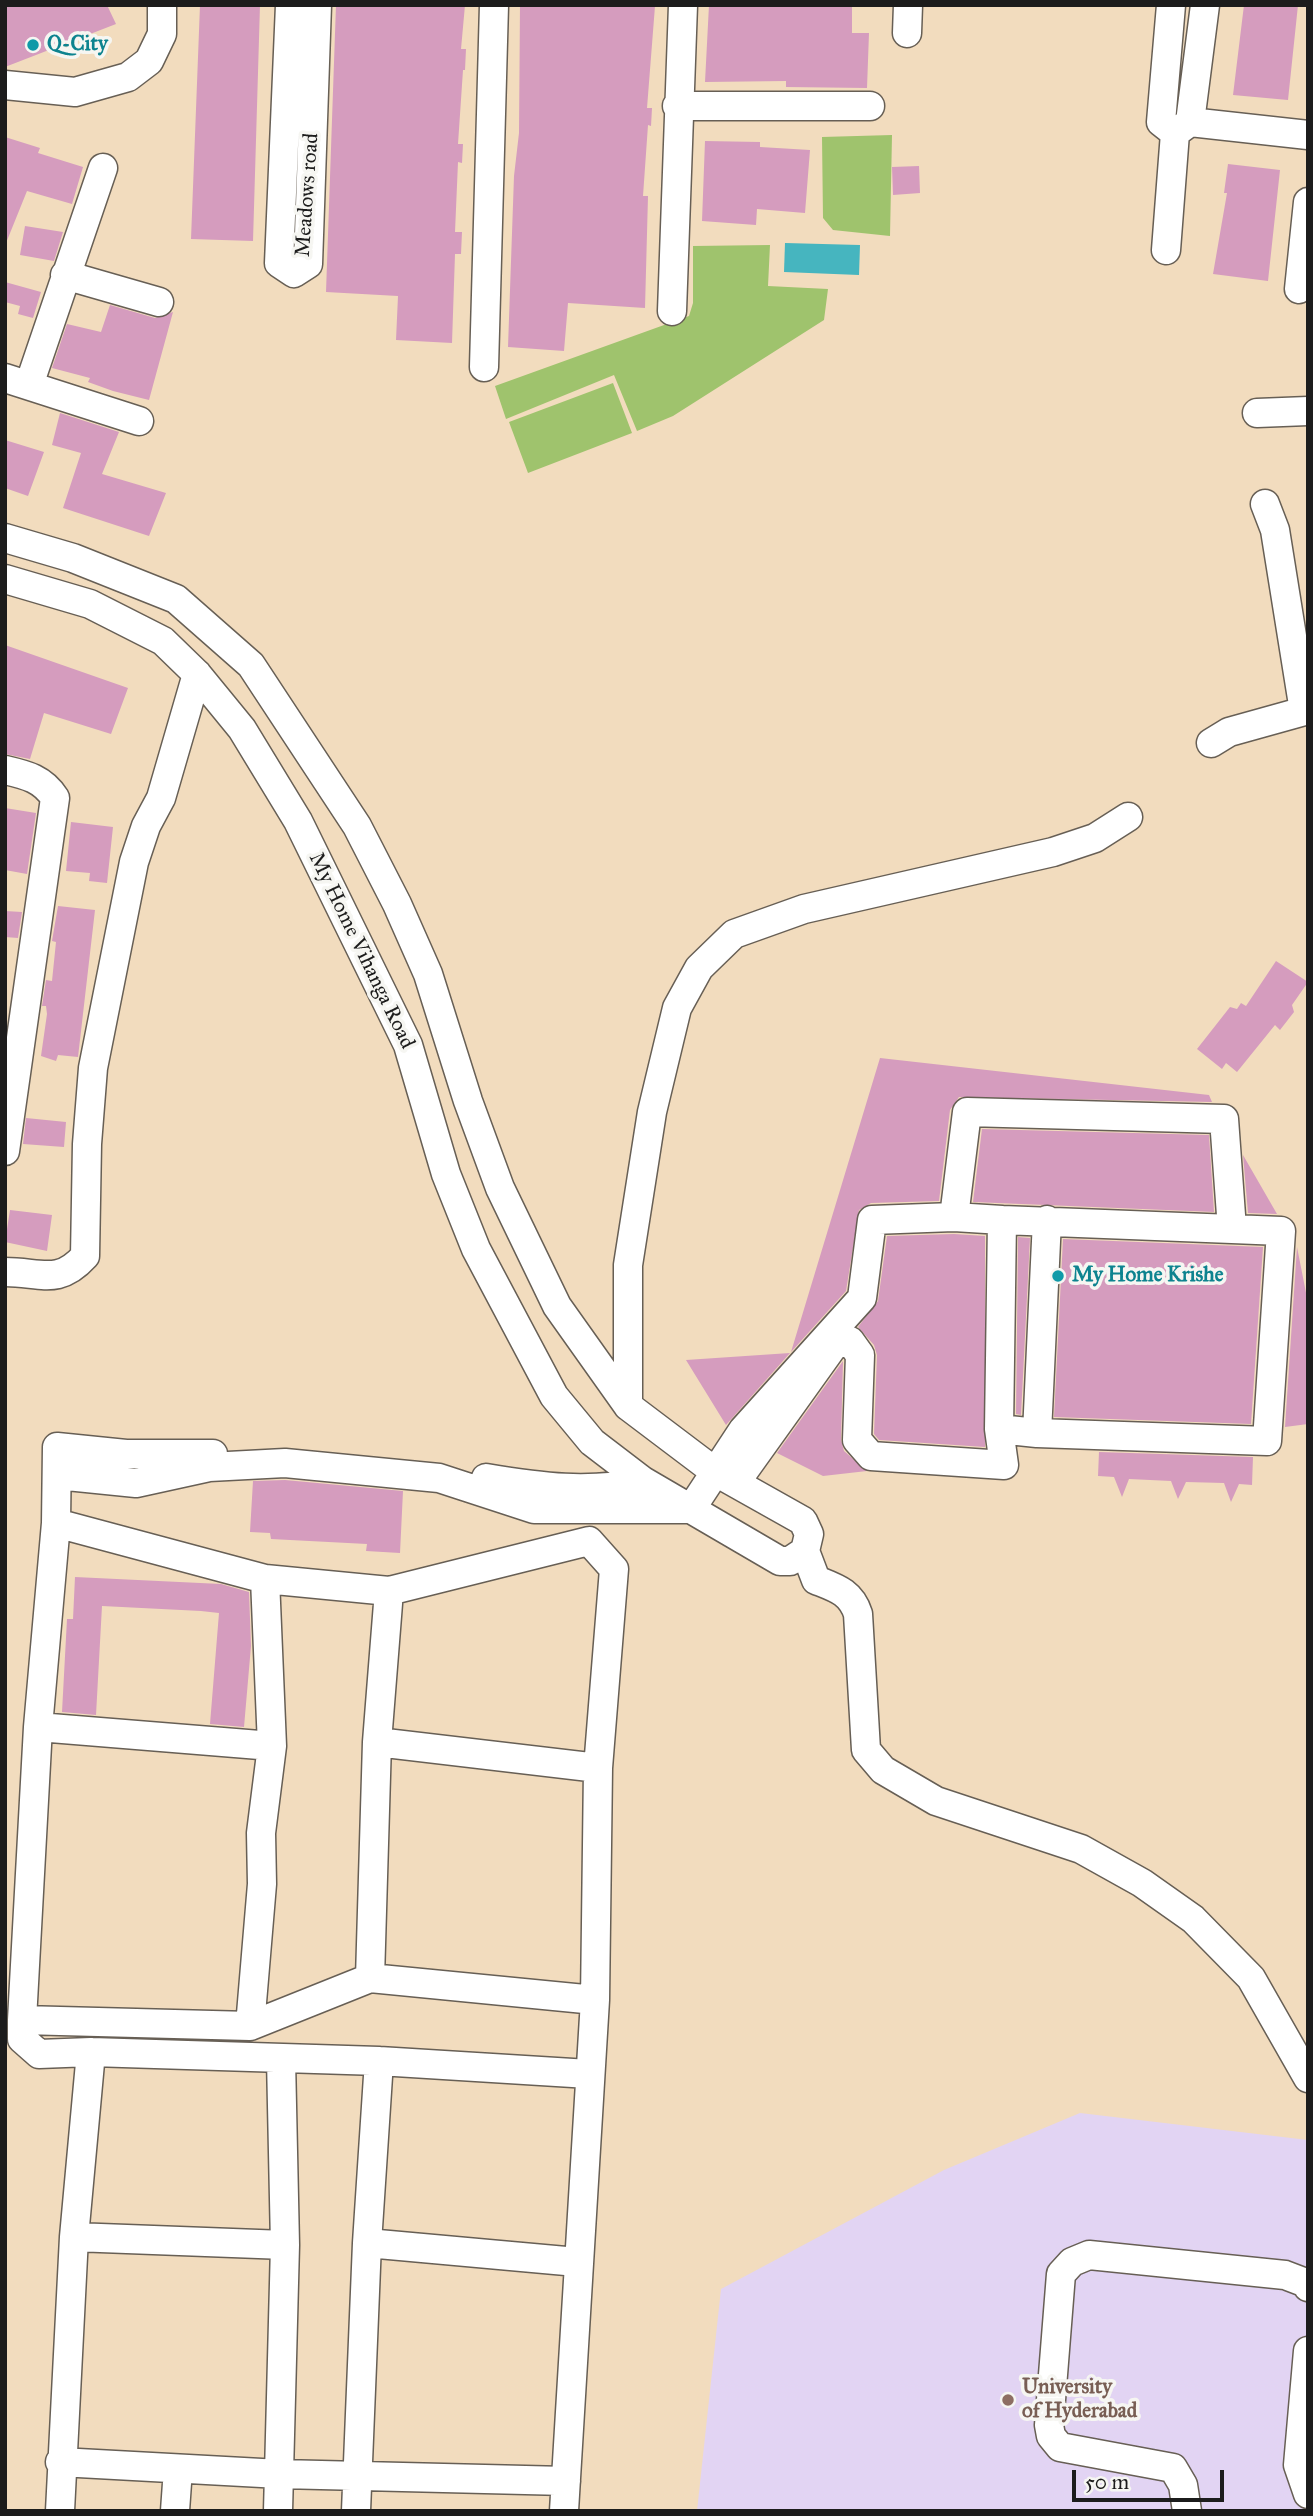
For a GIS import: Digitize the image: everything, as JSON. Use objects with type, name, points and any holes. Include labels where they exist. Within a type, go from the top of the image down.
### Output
[{"type":"street","points":[[5,85],[75,92],[128,77],[149,61],[154,52],[162,34],[162,5]]},
{"type":"street","name":"Meadows road","points":[[290,5],[279,263],[294,273],[307,264],[317,5]]},
{"type":"street","points":[[484,367],[494,5]]},
{"type":"street","points":[[672,311],[677,106],[683,5]]},
{"type":"street","points":[[907,33],[908,5]]},
{"type":"street","points":[[1171,5],[1161,122],[1183,127],[1308,135]]},
{"type":"street","points":[[1166,250],[1183,127],[1205,5]]},
{"type":"street","points":[[677,106],[870,106]]},
{"type":"street","points":[[103,168],[65,275],[17,382],[139,421]]},
{"type":"street","points":[[1299,289],[1308,202]]},
{"type":"street","points":[[65,275],[159,302]]},
{"type":"street","points":[[1257,413],[1308,411]]},
{"type":"street","points":[[1211,743],[1229,732],[1306,710],[1275,530],[1265,504]]},
{"type":"street","points":[[5,538],[86,562],[176,599],[251,664],[358,826],[380,870],[428,975],[468,1101],[500,1188],[557,1306],[628,1406],[725,1477],[803,1521],[809,1534],[805,1551],[816,1580],[844,1591],[855,1603],[858,1614],[866,1751],[883,1770],[936,1801],[1082,1849],[1142,1883],[1193,1919],[1251,1979],[1308,2078]]},
{"type":"street","name":"My Home Vihanga Road","points":[[5,579],[90,604],[163,641],[197,674],[242,729],[298,821],[408,1045],[446,1174],[477,1249],[554,1396],[592,1442],[643,1481],[780,1561],[790,1561],[805,1551]]},
{"type":"street","points":[[5,1272],[54,1277],[72,1270],[85,1256],[87,1144],[95,1055],[134,862],[146,826],[161,798],[197,674]]},
{"type":"street","points":[[5,770],[29,776],[48,786],[55,798],[5,1151]]},
{"type":"street","points":[[628,1406],[628,1265],[652,1112],[677,1008],[699,968],[734,934],[804,909],[1052,852],[1095,838],[1128,817]]},
{"type":"street","points":[[954,1217],[967,1112],[1224,1119],[1232,1229]]},
{"type":"street","points":[[999,1429],[1037,1433],[1267,1441],[1281,1231],[954,1217],[872,1220],[862,1298],[857,1440],[871,1456],[1004,1465],[999,1429],[1002,1220]]},
{"type":"street","points":[[1037,1433],[1047,1220]]},
{"type":"street","points":[[725,1477],[743,1430],[862,1298]]},
{"type":"street","points":[[57,1475],[136,1483],[209,1467],[285,1463],[439,1478],[534,1508],[691,1509],[725,1477],[834,1345],[850,1341],[860,1355]]},
{"type":"street","points":[[589,2074],[379,2061],[91,2052],[39,2054],[22,2039],[38,1727],[55,1523],[57,1447],[126,1454],[340,1454],[551,1489],[612,1488],[643,1481]]},
{"type":"street","points":[[55,1523],[265,1579],[389,1591],[589,1541],[614,1569],[598,1768],[595,2000],[564,2511]]},
{"type":"street","points":[[250,2026],[262,1884],[261,1833],[272,1746],[265,1579]]},
{"type":"street","points":[[370,1979],[377,1742],[389,1591]]},
{"type":"street","points":[[38,1727],[272,1746]]},
{"type":"street","points":[[377,1742],[598,1768]]},
{"type":"street","points":[[22,2020],[250,2026],[370,1979],[595,2000]]},
{"type":"street","points":[[60,2511],[60,2462],[74,2237],[91,2052]]},
{"type":"street","points":[[278,2511],[285,2245],[281,2059]]},
{"type":"street","points":[[356,2511],[367,2243],[379,2061]]},
{"type":"street","points":[[74,2237],[285,2245]]},
{"type":"street","points":[[367,2243],[578,2262]]},
{"type":"street","points":[[1187,2511],[1183,2485],[1173,2468],[1060,2447],[1051,2436],[1049,2425],[1060,2274],[1072,2262],[1089,2255],[1285,2275],[1306,2283],[1308,2287]]},
{"type":"street","points":[[1308,2351],[1298,2465],[1308,2494]]},
{"type":"street","points":[[60,2462],[279,2474],[566,2481]]},
{"type":"street","points":[[175,2511],[178,2469]]},
{"type":"shaded area","name":"University of Hyderabad","points":[[1080,2113],[1308,2140],[1308,2511],[697,2511],[721,2289],[944,2170]]},
{"type":"green space","points":[[892,135],[890,236],[833,230],[823,218],[822,137]]},
{"type":"green space","points":[[770,245],[768,286],[828,289],[824,320],[673,416],[637,431],[614,375],[506,419],[495,386],[689,316],[693,303],[693,246]]},
{"type":"green space","points":[[613,383],[632,433],[528,473],[509,422]]},
{"type":"water","points":[[785,243],[860,245],[859,275],[784,272]]},
{"type":"building","name":"Q-City","points":[[5,5],[107,5],[116,24],[5,67]]},
{"type":"building","points":[[200,5],[260,5],[253,241],[191,239]]},
{"type":"building","points":[[336,5],[465,5],[461,49],[466,49],[465,70],[458,144],[463,144],[462,163],[458,162],[455,232],[462,232],[461,254],[455,254],[452,343],[396,340],[398,296],[326,292]]},
{"type":"building","points":[[520,5],[655,6],[647,108],[652,108],[651,126],[648,125],[643,196],[648,196],[645,308],[568,303],[564,351],[508,347],[514,176],[519,133]]},
{"type":"building","points":[[709,5],[852,5],[852,33],[869,33],[867,88],[786,87],[786,81],[705,82]]},
{"type":"building","points":[[1244,5],[1298,5],[1288,100],[1233,95]]},
{"type":"building","points":[[5,137],[40,148],[38,153],[83,167],[72,204],[27,191],[6,243]]},
{"type":"building","points":[[705,141],[760,142],[760,147],[810,150],[805,213],[757,209],[756,225],[702,221]]},
{"type":"building","points":[[1228,164],[1280,170],[1268,281],[1213,274],[1227,193],[1224,193]]},
{"type":"building","points":[[919,166],[920,193],[893,195],[892,167]]},
{"type":"building","points":[[25,226],[63,232],[54,261],[20,255]]},
{"type":"building","points":[[5,282],[41,292],[33,318],[18,314],[20,306],[5,302]]},
{"type":"building","points":[[110,305],[155,318],[173,312],[149,400],[113,391],[88,382],[90,378],[52,368],[67,324],[101,332]]},
{"type":"building","points":[[60,413],[119,432],[102,474],[166,493],[149,536],[63,508],[81,453],[52,445]]},
{"type":"building","points":[[5,440],[44,452],[28,496],[5,488]]},
{"type":"building","points":[[5,645],[128,688],[111,734],[44,713],[30,759],[5,754]]},
{"type":"building","points":[[5,808],[36,813],[27,874],[5,870]]},
{"type":"building","points":[[71,822],[113,827],[107,883],[89,881],[90,873],[66,871]]},
{"type":"building","points":[[58,906],[95,910],[78,1057],[58,1055],[56,1061],[41,1056],[47,1014],[46,1006],[42,1006],[46,980],[52,981],[56,942],[52,941]]},
{"type":"building","points":[[5,911],[22,912],[18,938],[5,937]]},
{"type":"building","points":[[1276,961],[1308,982],[1292,1005],[1294,1012],[1280,1030],[1275,1025],[1237,1072],[1226,1063],[1222,1069],[1197,1049],[1230,1007],[1237,1009],[1241,1003],[1246,1006]]},
{"type":"building","points":[[880,1058],[1209,1095],[1212,1102],[959,1097],[950,1110],[939,1201],[871,1203],[859,1210],[846,1291],[791,1352]]},
{"type":"building","points":[[26,1118],[66,1122],[64,1147],[23,1144]]},
{"type":"building","points":[[982,1129],[1209,1135],[1214,1212],[973,1202]]},
{"type":"building","points":[[1243,1155],[1277,1214],[1248,1213]]},
{"type":"building","points":[[10,1210],[52,1215],[47,1251],[5,1242]]},
{"type":"building","points":[[887,1236],[985,1236],[985,1447],[879,1440],[874,1434],[877,1355],[874,1345],[858,1327],[878,1301]]},
{"type":"building","points":[[1018,1237],[1030,1238],[1021,1415],[1016,1414]]},
{"type":"building","points":[[1063,1239],[1263,1247],[1251,1424],[1054,1417]]},
{"type":"building","points":[[1297,1247],[1308,1303],[1308,1424],[1285,1427]]},
{"type":"building","points":[[790,1353],[726,1425],[686,1360]]},
{"type":"building","points":[[843,1361],[841,1440],[844,1451],[867,1471],[823,1476],[777,1453]]},
{"type":"building","points":[[1099,1452],[1253,1457],[1252,1485],[1239,1484],[1231,1502],[1224,1483],[1186,1482],[1178,1499],[1171,1481],[1129,1479],[1122,1497],[1114,1477],[1098,1476]]},
{"type":"building","points":[[285,1480],[403,1491],[400,1553],[366,1551],[367,1544],[271,1539],[270,1533],[250,1532],[253,1481]]},
{"type":"building","points":[[75,1577],[221,1584],[249,1592],[251,1646],[244,1727],[210,1724],[219,1613],[201,1611],[102,1606],[96,1715],[62,1712],[67,1619],[73,1619]]},
{"type":"place","name":"Q-City","points":[[33,45]]},
{"type":"place","name":"My Home Krishe","points":[[1058,1276]]},
{"type":"place","name":"University of Hyderabad","points":[[1008,2400]]}]
